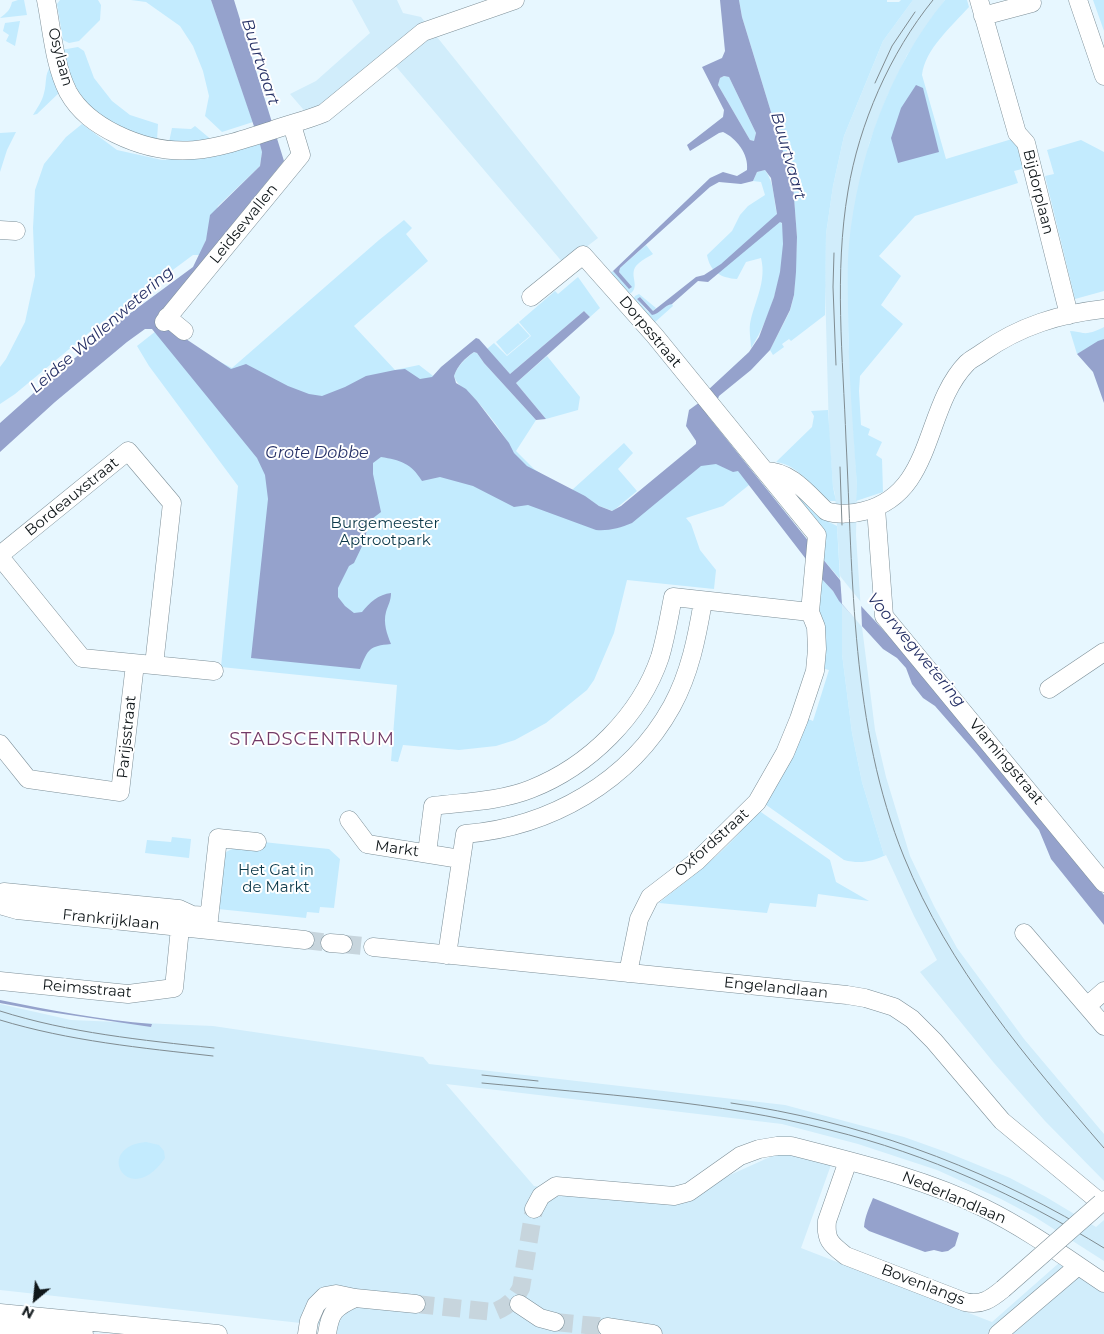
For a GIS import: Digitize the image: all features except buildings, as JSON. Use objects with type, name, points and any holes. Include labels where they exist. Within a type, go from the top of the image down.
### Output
[{"type":"street","name":"Osylaan","points":[[46,0],[56,58],[68,92],[81,111],[98,126],[129,140],[161,150],[177,151],[223,146],[283,127]]},
{"type":"street","points":[[283,127],[324,113],[340,102],[426,30],[515,0]]},
{"type":"street","name":"Bijdorplaan","points":[[1030,0],[1032,3],[981,8],[1017,133],[1026,143],[1069,315]]},
{"type":"street","points":[[1078,0],[1104,76]]},
{"type":"street","name":"Leidsewallen","points":[[184,331],[166,319],[300,155],[283,127]]},
{"type":"street","points":[[0,241],[5,230]]},
{"type":"street","name":"Dorpsstraat","points":[[531,297],[583,255],[655,336],[765,471]]},
{"type":"street","points":[[765,471],[778,472],[789,477],[826,511],[832,513],[860,512],[876,508],[897,494],[909,482],[919,465],[944,398],[968,363],[995,344],[1030,326],[1059,316],[1104,309]]},
{"type":"street","name":"Bordeauxstraat","points":[[154,665],[172,503],[128,451],[0,556],[82,658],[214,672]]},
{"type":"street","name":"Oxfordstraat","points":[[628,974],[639,919],[650,897],[697,860],[757,802],[800,719],[815,671],[816,627],[810,612],[817,541],[765,471]]},
{"type":"street","name":"Vlamingstraat","points":[[876,508],[884,616],[1104,883]]},
{"type":"street","points":[[427,853],[433,806],[482,800],[530,789],[551,780],[578,764],[605,741],[632,711],[650,680],[660,657],[667,632],[673,597],[810,612]]},
{"type":"street","points":[[447,955],[464,834],[506,828],[565,807],[590,794],[608,781],[634,756],[657,730],[672,705],[687,672],[696,642],[703,601]]},
{"type":"street","points":[[1049,689],[1104,652]]},
{"type":"street","name":"Parijsstraat","points":[[0,744],[28,779],[120,792],[135,664]]},
{"type":"street","name":"Markt","points":[[349,820],[367,844],[460,859]]},
{"type":"street","points":[[257,842],[218,838],[208,924],[305,940]]},
{"type":"street","name":"Frankrijklaan","points":[[0,897],[4,892],[179,909],[208,924]]},
{"type":"street","name":"Frankrijklaan","points":[[0,905],[17,910],[180,928],[208,924]]},
{"type":"street","name":"Reimsstraat","points":[[0,981],[128,994],[174,988],[180,928]]},
{"type":"street","points":[[1024,932],[1104,1026]]},
{"type":"street","name":"Engelandlaan","points":[[373,947],[856,996],[894,1007],[912,1018],[934,1040],[1002,1121],[1102,1201]]},
{"type":"street","points":[[1087,1006],[1104,991]]},
{"type":"street","name":"Nederlandlaan","points":[[534,1209],[541,1196],[556,1186],[674,1196],[689,1192],[740,1156],[759,1149],[791,1146],[898,1174],[982,1207],[1032,1234],[1104,1283]]},
{"type":"street","name":"Bovenlangs","points":[[848,1161],[827,1221],[826,1232],[828,1240],[846,1256],[971,1303],[987,1301],[1003,1289],[1102,1201]]},
{"type":"street","points":[[998,1334],[1078,1266]]},
{"type":"street","points":[[307,1334],[316,1305],[325,1296],[336,1294],[355,1298],[416,1304]]},
{"type":"street","points":[[328,1334],[329,1321],[337,1306],[355,1298]]},
{"type":"street","points":[[519,1304],[540,1318],[555,1322]]},
{"type":"street","points":[[0,1313],[52,1328],[84,1334]]},
{"type":"street","points":[[0,1326],[218,1334]]},
{"type":"street","points":[[607,1327],[653,1334]]},
{"type":"shaded area","points":[[352,0],[397,0],[403,13],[421,17],[598,238],[564,264],[393,63],[315,123],[290,94],[316,81],[370,33]]},
{"type":"shaded area","points":[[913,0],[945,0],[907,55],[886,99],[869,144],[848,287],[848,334],[857,486],[856,535],[862,627],[875,730],[886,777],[910,856],[934,906],[957,948],[1024,1039],[1104,1134],[1104,1181],[1045,1121],[994,1063],[920,972],[937,960],[886,855],[884,855],[862,782],[852,733],[842,654],[842,604],[829,433],[825,286],[826,234],[833,186],[844,136],[883,41]]},
{"type":"shaded area","points":[[0,1004],[71,1020],[213,1026],[423,1057],[429,1064],[785,1105],[904,1137],[1010,1178],[1096,1227],[1104,1220],[1104,1261],[1035,1217],[1001,1199],[937,1170],[858,1144],[782,1124],[446,1084],[534,1186],[668,1203],[781,1152],[831,1165],[801,1248],[992,1322],[1059,1263],[1104,1293],[1104,1334],[337,1334],[337,1327],[0,1290]]},
{"type":"green space","points":[[24,0],[27,15],[0,18],[9,10],[12,2]]},
{"type":"green space","points":[[60,0],[98,0],[101,5],[100,20],[79,41],[69,43],[63,40],[57,4]]},
{"type":"green space","points":[[131,0],[211,0],[253,122],[222,132],[205,116],[209,96],[203,71],[193,46],[180,26],[146,2]]},
{"type":"green space","points":[[739,0],[887,0],[887,2],[899,2],[901,0],[913,0],[883,41],[844,136],[833,186],[826,234],[825,315],[791,341],[789,339],[782,344],[784,347],[773,355],[770,350],[790,311],[794,295],[797,238],[793,184],[742,17]]},
{"type":"green space","points":[[945,0],[967,0],[969,7],[934,47],[924,65],[922,75],[946,159],[1012,139],[1023,156],[1026,168],[1014,171],[1018,183],[915,216],[879,256],[901,276],[881,305],[903,324],[860,376],[861,425],[870,429],[868,435],[882,442],[876,455],[882,459],[883,492],[856,501],[857,486],[848,308],[848,252],[853,211],[869,146],[892,84],[925,26]]},
{"type":"green space","points":[[1093,0],[1104,0],[1104,31]]},
{"type":"green space","points":[[20,21],[15,46],[6,41],[9,35],[3,31],[5,23]]},
{"type":"green space","points":[[78,47],[84,51],[94,78],[112,101],[130,115],[158,124],[157,140],[126,132],[92,110],[79,93],[68,71],[61,50]]},
{"type":"green space","points":[[51,66],[62,90],[37,114],[33,115],[43,96],[46,76]]},
{"type":"green space","points":[[724,76],[729,77],[756,133],[754,141],[750,140],[718,85],[720,78]]},
{"type":"green space","points":[[82,124],[117,150],[162,160],[188,158],[259,141],[262,152],[260,166],[218,206],[200,255],[193,255],[97,326],[15,394],[0,404],[0,367],[25,322],[35,276],[33,228],[35,190],[44,164],[66,137]]},
{"type":"green space","points":[[195,126],[213,141],[169,142],[172,128],[191,129]]},
{"type":"green space","points":[[16,132],[7,150],[0,172],[0,133]]},
{"type":"green space","points":[[1081,140],[1104,152],[1104,291],[1075,299],[1045,176],[1054,174],[1047,150]]},
{"type":"green space","points":[[765,170],[771,181],[777,214],[782,224],[783,254],[777,288],[765,321],[751,348],[750,324],[761,284],[761,258],[746,262],[737,279],[717,273],[708,261],[707,255],[732,231],[740,215],[748,206],[765,195],[761,182],[753,181],[757,172]]},
{"type":"green space","name":"Burgemeester Aptrootpark","points":[[404,220],[412,228],[406,234],[428,261],[354,326],[395,370],[419,365],[463,399],[509,444],[489,415],[455,380],[454,376],[465,360],[474,352],[477,353],[536,420],[516,451],[534,469],[603,515],[625,517],[715,442],[754,481],[723,506],[686,518],[691,524],[700,550],[716,570],[714,589],[627,580],[614,633],[594,680],[587,690],[546,723],[515,740],[496,746],[459,750],[403,745],[398,762],[391,761],[397,685],[221,667],[238,486],[149,366],[137,346],[161,327],[172,337],[232,368]]},
{"type":"green space","points":[[646,245],[653,254],[636,266],[634,269],[634,290],[631,293],[627,292],[610,273],[613,271],[630,289],[631,287],[619,272],[620,268]]},
{"type":"green space","points":[[578,277],[600,308],[590,317],[584,311],[510,374],[487,349],[494,343],[507,356],[531,336],[519,322],[555,291],[558,294]]},
{"type":"green space","points":[[639,294],[656,308],[653,311],[640,297],[637,299],[648,312],[655,314],[668,304],[673,306],[654,323],[633,300]]},
{"type":"green space","points":[[518,323],[530,336],[507,355],[496,342]]},
{"type":"green space","points":[[1104,327],[1104,339],[1077,354],[1070,331],[1088,333]]},
{"type":"green space","points":[[547,356],[580,397],[578,410],[546,419],[516,383]]},
{"type":"green space","points":[[828,410],[833,487],[836,501],[830,501],[823,496],[792,468],[776,462],[812,427],[814,416],[811,411]]},
{"type":"green space","points":[[624,443],[633,453],[618,469],[637,491],[613,511],[599,506],[572,490]]},
{"type":"green space","points":[[788,484],[829,522],[837,526],[840,579],[822,558]]},
{"type":"green space","points":[[819,576],[842,604],[842,654],[852,733],[862,782],[884,855],[886,855],[865,862],[844,860],[762,802],[806,718],[813,721],[829,670],[821,668],[818,612]]},
{"type":"green space","points":[[758,810],[830,860],[836,882],[869,901],[818,894],[816,907],[770,903],[767,913],[659,903],[724,849]]},
{"type":"green space","points":[[172,837],[191,839],[189,858],[145,853],[147,840],[171,842]]},
{"type":"green space","name":"Het Gat in de Markt","points":[[263,842],[329,849],[340,859],[334,908],[320,907],[319,913],[307,912],[306,918],[218,909],[222,854],[238,846]]},
{"type":"green space","points":[[146,1142],[159,1145],[164,1151],[165,1158],[152,1173],[139,1179],[129,1178],[122,1172],[119,1163],[121,1154],[130,1146]]},
{"type":"water","name":"Grote Dobbe","points":[[211,0],[234,0],[284,161],[223,236],[168,327],[231,369],[246,364],[288,386],[309,394],[322,396],[366,376],[395,370],[405,369],[420,379],[432,377],[441,367],[476,338],[510,374],[584,311],[590,317],[516,383],[546,419],[536,420],[477,353],[474,352],[464,360],[454,376],[456,383],[466,389],[477,401],[509,443],[514,453],[527,466],[585,496],[599,506],[612,511],[621,506],[696,444],[686,426],[689,410],[700,402],[708,390],[749,352],[759,337],[774,297],[780,272],[783,244],[782,223],[780,222],[708,282],[698,281],[672,304],[657,313],[652,315],[637,299],[640,297],[653,311],[696,277],[704,275],[721,264],[777,214],[771,178],[765,170],[757,172],[753,181],[741,184],[719,182],[710,187],[620,268],[619,272],[632,287],[629,289],[613,271],[710,178],[723,172],[737,176],[747,170],[746,158],[741,147],[733,138],[723,132],[690,151],[687,145],[723,117],[724,110],[702,67],[722,58],[725,51],[720,0],[739,0],[742,17],[793,184],[797,237],[796,272],[794,295],[790,310],[770,350],[751,370],[719,396],[708,416],[862,607],[912,661],[1104,895],[1104,925],[1051,859],[1039,830],[935,706],[923,698],[912,684],[906,668],[897,658],[883,649],[839,601],[738,471],[733,472],[716,464],[701,466],[632,523],[614,529],[596,530],[528,505],[514,507],[473,486],[440,477],[422,481],[414,470],[404,463],[381,457],[373,463],[373,474],[381,512],[368,522],[365,540],[354,563],[349,566],[338,588],[338,597],[354,613],[362,612],[382,595],[391,593],[385,624],[391,644],[378,646],[370,650],[360,669],[251,658],[268,499],[265,475],[257,458],[152,329],[145,329],[127,342],[55,402],[0,452],[0,423],[117,323],[193,267],[206,240],[210,215],[260,166],[262,152]],"holes":[[[724,76],[729,77],[756,133],[754,141],[750,140],[718,85],[720,78]]]},
{"type":"water","points":[[916,85],[923,88],[939,152],[898,163],[891,138],[901,108]]},
{"type":"water","points":[[1104,339],[1104,403],[1093,372],[1077,354]]},
{"type":"water","points":[[0,1000],[95,1017],[152,1024],[151,1027],[43,1011],[0,1003]]},
{"type":"water","points":[[873,1198],[959,1233],[955,1246],[948,1251],[934,1250],[925,1252],[869,1231],[864,1227]]},
{"type":"pier","points":[[840,576],[861,602],[862,627],[842,604]]},
{"type":"tunnel","points":[[305,940],[330,943]]},
{"type":"tunnel","points":[[343,944],[373,947]]},
{"type":"tunnel","points":[[416,1304],[494,1312],[510,1303],[521,1288],[534,1209]]},
{"type":"tunnel","points":[[555,1322],[607,1327]]},
{"type":"tram line","points":[[933,0],[903,43],[878,90],[868,115],[853,166],[844,222],[840,284],[842,347],[853,598],[864,704],[874,756],[887,807],[904,857],[922,898],[943,937],[992,1011],[1047,1081],[1104,1148]]},
{"type":"tram line","points":[[875,83],[892,46],[915,12]]},
{"type":"tram line","points":[[834,253],[833,287],[836,365]]},
{"type":"tram line","points":[[840,467],[842,525]]},
{"type":"tram line","points":[[0,1011],[26,1019],[79,1030],[133,1039],[214,1048]]},
{"type":"tram line","points":[[0,1020],[79,1039],[213,1056]]},
{"type":"tram line","points":[[482,1075],[538,1081]]},
{"type":"tram line","points":[[482,1083],[701,1105],[787,1120],[830,1130],[902,1151],[972,1178],[1039,1211],[1104,1248]]},
{"type":"tram line","points":[[731,1103],[824,1121],[914,1148],[1001,1184],[1085,1228]]},
{"type":"district","name":"STADSCENTRUM","points":[[312,740]]},
{"type":"water label","name":"Buurtvaart","points":[[260,62]]},
{"type":"water label","name":"Buurtvaart","points":[[788,156]]},
{"type":"water label","name":"Leidse Wallenwetering","points":[[102,330]]},
{"type":"water label","name":"Voorwegwetering","points":[[916,650]]}]
